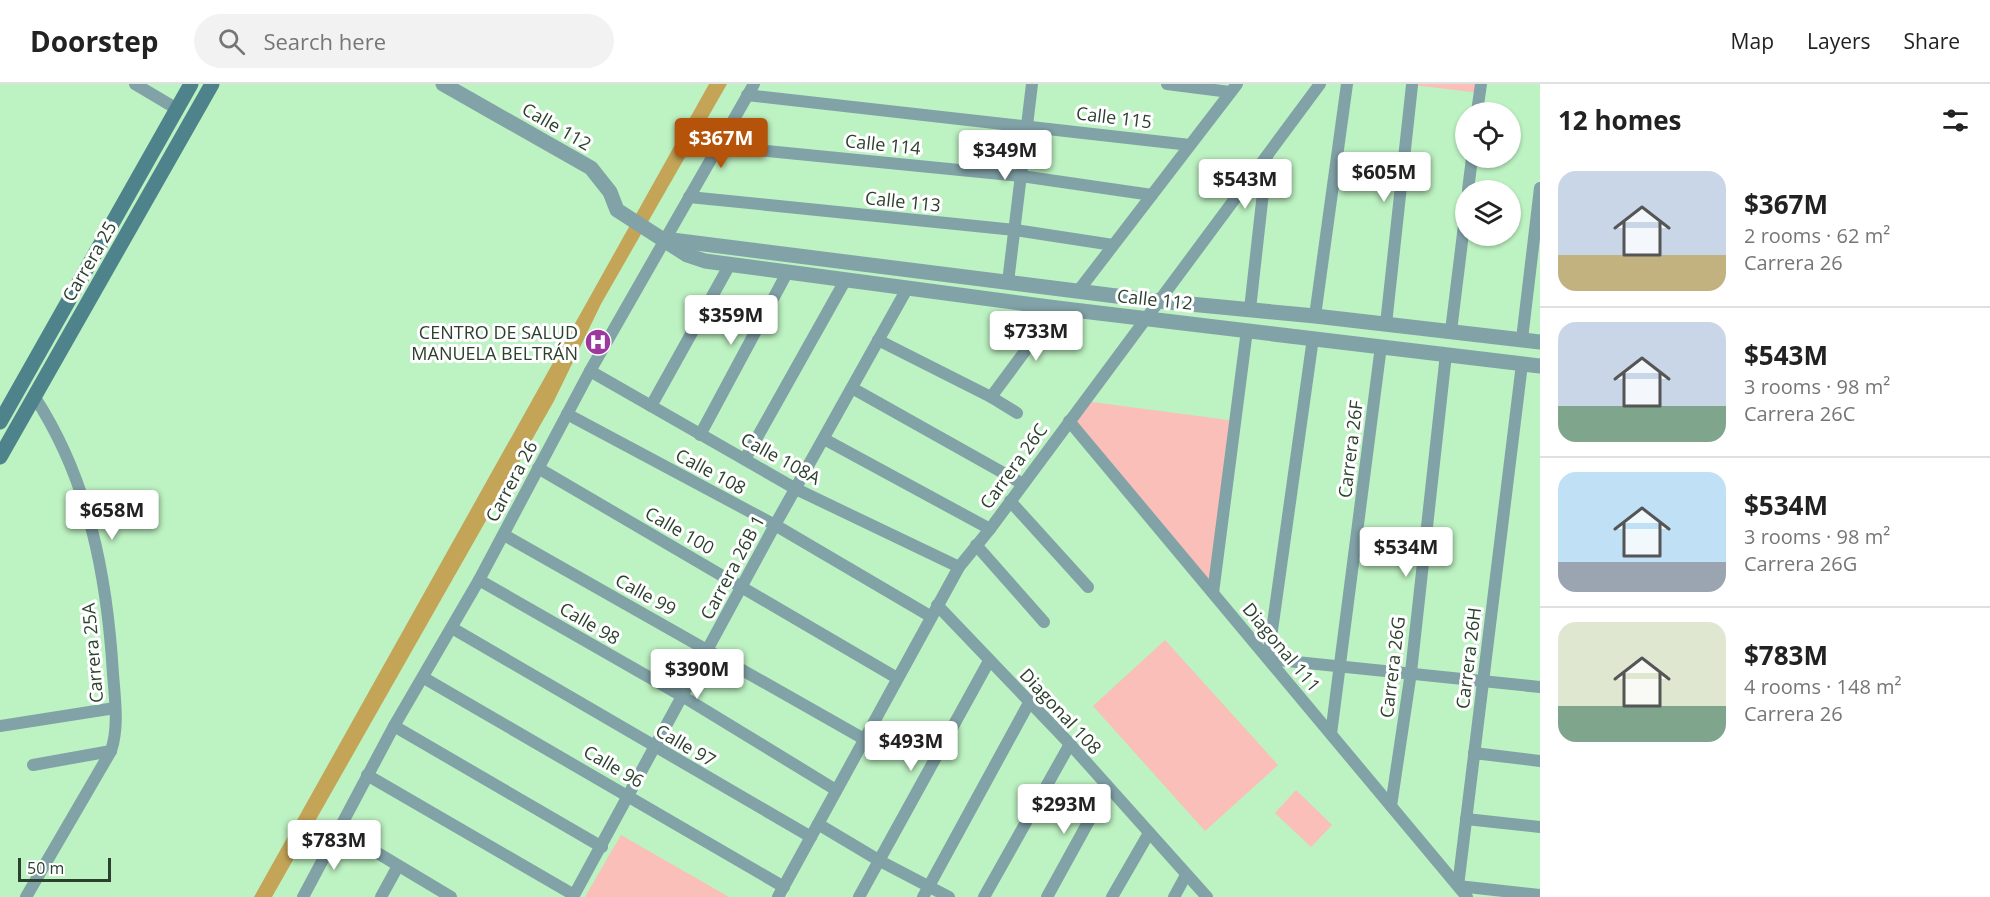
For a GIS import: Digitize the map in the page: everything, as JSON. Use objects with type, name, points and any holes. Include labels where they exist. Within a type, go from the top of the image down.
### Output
[{"type":"main road","name":"Carrera 25","points":[[0,422],[191,84]]},
{"type":"main road","name":"Carrera 25","points":[[0,457],[212,84]]},
{"type":"street","points":[[135,84],[177,109]]},
{"type":"street","name":"Calle 112","points":[[443,84],[591,168],[610,192],[617,210],[687,255],[729,266],[788,271],[1057,308],[1540,366]]},
{"type":"street","points":[[1008,282],[1032,84]]},
{"type":"street","points":[[1167,84],[1233,88]]},
{"type":"street","name":"Carrera 26C","points":[[781,892],[959,567],[1011,501],[1320,84]]},
{"type":"street","points":[[1315,315],[1347,84]]},
{"type":"street","points":[[1478,102],[1481,84]]},
{"type":"street","points":[[1386,324],[1412,85]]},
{"type":"street","points":[[1079,290],[1233,88]]},
{"type":"street","name":"Calle 115","points":[[750,89],[1190,145]]},
{"type":"street","name":"Carrera 26","points":[[303,897],[394,726],[424,678],[504,535],[661,237],[689,197],[750,89]]},
{"type":"street","name":"Calle 114","points":[[717,146],[1021,176],[1152,195]]},
{"type":"street","points":[[1250,309],[1267,156]]},
{"type":"street","points":[[1522,339],[1540,188]]},
{"type":"street","name":"Calle 113","points":[[689,197],[1014,230],[1113,245]]},
{"type":"street","name":"Calle 112","points":[[661,237],[1159,301],[1315,315],[1540,342]]},
{"type":"street","points":[[1451,331],[1461,246]]},
{"type":"street","points":[[651,406],[729,266]]},
{"type":"street","points":[[700,435],[788,271]]},
{"type":"street","points":[[745,459],[846,279]]},
{"type":"street","name":"Carrera 26B 1","points":[[573,896],[602,847],[774,525],[908,287]]},
{"type":"street","points":[[991,397],[1057,308]]},
{"type":"street","points":[[1214,593],[1247,330]]},
{"type":"street","points":[[1313,338],[1268,659],[1540,687]]},
{"type":"street","points":[[878,340],[991,397],[1017,413]]},
{"type":"street","name":"Carrera 26F","points":[[1331,734],[1381,346]]},
{"type":"street","name":"Carrera 26G","points":[[1391,806],[1411,672],[1446,354]]},
{"type":"street","name":"Carrera 26H","points":[[1458,885],[1522,364]]},
{"type":"street","name":"Calle 108A","points":[[590,371],[796,489],[959,567]]},
{"type":"street","points":[[852,388],[1023,484]]},
{"type":"street","name":"Carrera 25A","points":[[26,897],[111,751],[115,740],[115,708],[98,546],[53,424],[34,396]]},
{"type":"street","name":"Calle 108","points":[[567,414],[934,610]]},
{"type":"street","name":"Diagonal 111","points":[[1069,421],[1467,897]]},
{"type":"street","points":[[824,439],[990,529]]},
{"type":"street","name":"Calle 100","points":[[538,468],[897,678]]},
{"type":"street","points":[[1011,501],[1088,587]]},
{"type":"street","name":"Calle 99","points":[[504,535],[864,739]]},
{"type":"street","points":[[976,546],[1044,622]]},
{"type":"street","name":"Calle 98","points":[[479,580],[682,696],[836,790]]},
{"type":"street","name":"Diagonal 108","points":[[934,610],[1030,701],[1207,897]]},
{"type":"street","name":"Calle 97","points":[[452,628],[654,748],[811,837]]},
{"type":"street","points":[[859,897],[989,661]]},
{"type":"street","name":"Calle 96","points":[[424,678],[628,795],[781,892]]},
{"type":"street","points":[[923,897],[1030,701]]},
{"type":"street","points":[[0,726],[115,708]]},
{"type":"street","points":[[394,726],[602,847]]},
{"type":"street","points":[[984,897],[1070,744]]},
{"type":"street","points":[[33,765],[111,751]]},
{"type":"street","points":[[1474,753],[1540,761]]},
{"type":"street","points":[[367,775],[573,896]]},
{"type":"street","points":[[1047,897],[1107,788]]},
{"type":"street","points":[[1466,819],[1540,827]]},
{"type":"street","points":[[818,824],[880,861],[950,897]]},
{"type":"street","points":[[339,830],[448,896]]},
{"type":"street","points":[[1112,897],[1149,833]]},
{"type":"street","points":[[381,897],[398,866]]},
{"type":"street","points":[[1174,897],[1186,875]]},
{"type":"street","points":[[1458,885],[1540,895]]},
{"type":"shaded area","points":[[709,84],[727,84],[601,304],[554,401],[272,897],[254,897]]},
{"type":"shaded area","points":[[1405,84],[1481,84],[1480,93]]},
{"type":"shaded area","points":[[1084,401],[1236,421],[1213,593],[1069,421]]},
{"type":"shaded area","points":[[1165,640],[1278,765],[1205,831],[1093,706]]},
{"type":"shaded area","points":[[1296,790],[1332,825],[1311,847],[1275,813]]},
{"type":"shaded area","points":[[621,835],[729,897],[585,897]]},
{"type":"place","name":"CENTRO DE SALUD MANUELA BELTRÁN","points":[[598,342]]}]
